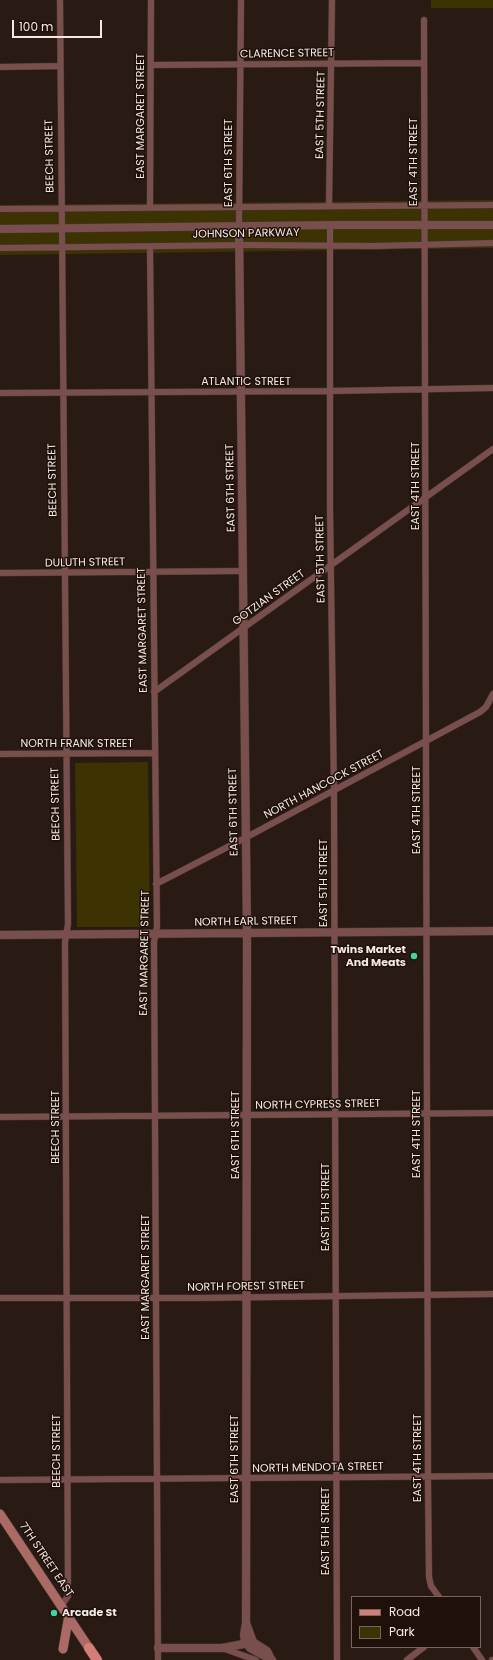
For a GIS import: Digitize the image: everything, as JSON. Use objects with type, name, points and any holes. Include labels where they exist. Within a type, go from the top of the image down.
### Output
[{"type":"main road","name":"7TH STREET EAST","points":[[0,1514],[69,1615],[97,1660]]},
{"type":"main road","points":[[63,1649],[69,1615]]},
{"type":"street","name":"BEECH STREET","points":[[60,0],[62,393],[68,924],[66,934],[68,1596],[62,1605]]},
{"type":"street","name":"EAST MARGARET STREET","points":[[150,208],[151,0]]},
{"type":"street","name":"EAST 6TH STREET","points":[[241,0],[239,245],[247,933],[246,1623],[244,1635],[246,1643],[252,1650],[271,1660]]},
{"type":"street","name":"EAST 5TH STREET","points":[[329,206],[332,0]]},
{"type":"street","name":"EAST 4TH STREET","points":[[424,20],[428,1476],[429,1578],[431,1586],[438,1596]]},
{"type":"street","name":"CLARENCE STREET","points":[[151,65],[424,63]]},
{"type":"street","points":[[0,67],[60,66]]},
{"type":"street","points":[[0,209],[493,205]]},
{"type":"street","name":"JOHNSON PARKWAY","points":[[0,229],[493,225]]},
{"type":"street","name":"EAST 5TH STREET","points":[[330,226],[331,565],[337,1296],[337,1660]]},
{"type":"street","name":"JOHNSON PARKWAY","points":[[0,248],[239,245],[374,246],[493,243]]},
{"type":"street","name":"EAST MARGARET STREET","points":[[150,247],[156,884],[155,1115],[158,1660]]},
{"type":"street","name":"ATLANTIC STREET","points":[[0,393],[241,392],[493,388]]},
{"type":"street","name":"GOTZIAN STREET","points":[[154,692],[244,629],[493,449]]},
{"type":"street","name":"DULUTH STREET","points":[[0,574],[243,571]]},
{"type":"street","name":"NORTH HANCOCK STREET","points":[[156,884],[246,838],[480,712],[486,707],[493,694]]},
{"type":"street","name":"NORTH FRANK STREET","points":[[0,754],[154,754]]},
{"type":"street","name":"NORTH EARL STREET","points":[[0,935],[493,931]]},
{"type":"street","name":"NORTH CYPRESS STREET","points":[[0,1117],[493,1113]]},
{"type":"street","name":"NORTH FOREST STREET","points":[[0,1298],[156,1298],[493,1294]]},
{"type":"street","name":"NORTH MENDOTA STREET","points":[[0,1480],[493,1476]]},
{"type":"street","name":"EAST 6TH STREET","points":[[246,1623],[252,1640],[267,1650],[271,1660]]},
{"type":"street","points":[[158,1648],[222,1648],[246,1643],[256,1644]]},
{"type":"street","points":[[222,1648],[256,1660]]},
{"type":"street","points":[[407,1660],[423,1648]]},
{"type":"street","points":[[474,1648],[482,1660]]},
{"type":"green space","points":[[431,0],[493,0],[493,8],[431,8]]},
{"type":"green space","points":[[493,200],[493,248],[0,255],[0,205]]},
{"type":"green space","points":[[148,762],[150,927],[77,927],[75,763]]},
{"type":"place","name":"Twins Market And Meats","points":[[414,956]]},
{"type":"place","name":"Arcade St","points":[[54,1613]]}]
